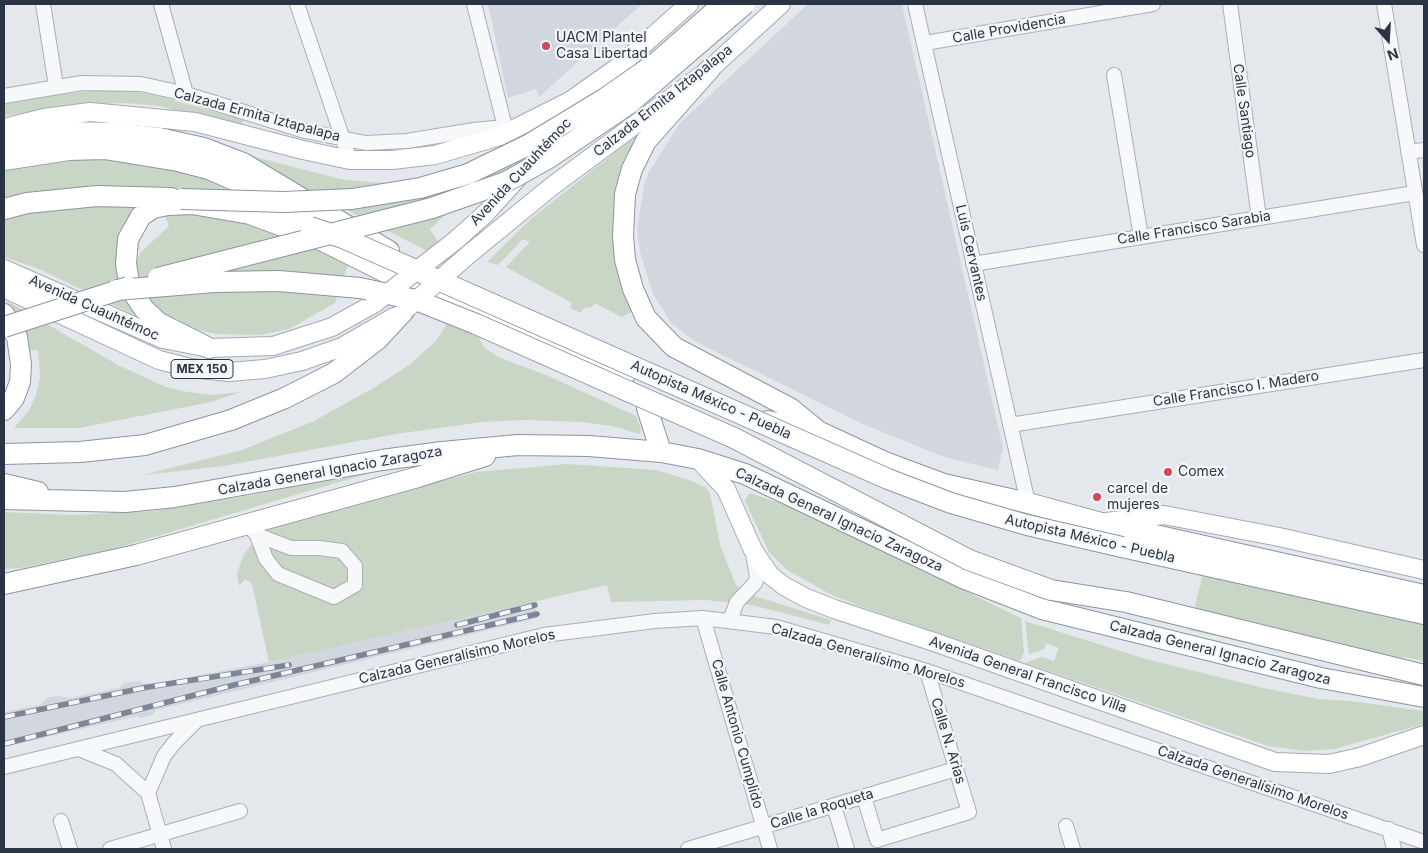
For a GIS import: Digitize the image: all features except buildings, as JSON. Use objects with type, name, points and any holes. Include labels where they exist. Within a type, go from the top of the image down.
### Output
[{"type":"highway","points":[[182,199],[284,202],[352,199],[420,188],[468,174],[528,145],[604,99],[657,62],[722,4]]},
{"type":"highway","points":[[4,326],[116,290],[208,264],[432,208],[506,182],[549,158],[629,104],[745,4]]},
{"type":"highway","points":[[710,69],[646,141],[632,169],[625,194],[623,236],[625,260],[633,289],[646,318],[674,347],[790,408],[820,432]]},
{"type":"highway","points":[[4,142],[70,132],[114,133],[159,138],[212,151],[244,162],[469,300],[641,373],[762,420]]},
{"type":"highway","points":[[4,160],[69,150],[104,149],[142,153],[209,169],[241,183],[475,313],[646,381],[762,420],[820,432],[885,462],[944,484],[1028,503],[1101,523],[1424,595]]},
{"type":"highway","name":"Autopista México - Puebla","points":[[4,208],[97,196],[182,199],[269,215],[343,238],[852,463],[951,503],[1027,525],[1424,614]]},
{"type":"highway","points":[[209,348],[159,323],[144,309],[130,288],[126,264],[128,239],[141,216],[153,208],[168,204],[192,204],[250,214],[293,228],[383,270],[648,408],[720,439],[793,479],[827,513]]},
{"type":"highway","name":"Autopista México - Puebla","points":[[116,290],[224,282],[279,281],[360,288],[476,324],[734,438],[969,560],[1051,590],[1126,602],[1424,675]]},
{"type":"highway","points":[[4,454],[63,454],[145,445],[231,420],[286,398],[334,373],[378,339],[410,305]]},
{"type":"highway","points":[[4,314],[17,337],[22,364],[20,382],[14,398],[4,410]]},
{"type":"highway","points":[[648,408],[661,452]]},
{"type":"highway","points":[[4,584],[251,529],[518,445]]},
{"type":"highway","name":"Calzada General Ignacio Zaragoza","points":[[4,499],[125,502],[175,497],[382,460],[518,445],[589,446],[661,452],[698,459],[745,474],[965,579],[1042,609],[1321,678],[1424,697]]},
{"type":"highway","points":[[4,484],[76,502]]},
{"type":"main road","name":"Calzada Ermita Iztapalapa","points":[[4,128],[44,118],[90,112],[195,122],[350,160],[392,160],[434,155],[468,147],[570,101],[618,67],[689,4]]},
{"type":"main road","name":"Calzada Ermita Iztapalapa","points":[[410,305],[552,187],[666,99],[710,69],[780,4]]},
{"type":"main road","points":[[663,26],[651,60],[653,74],[662,84],[670,86],[692,83]]},
{"type":"main road","name":"Avenida Cuauhtémoc","points":[[4,269],[163,339],[209,348],[272,346],[332,327],[375,303],[456,240],[485,214],[618,67]]},
{"type":"main road","name":"Avenida Cuauhtémoc","points":[[4,288],[159,360],[190,368],[228,372],[265,369],[302,362],[342,347],[410,305]]},
{"type":"main road","name":"Avenida General Francisco Villa","points":[[698,459],[726,489],[753,550],[770,575],[784,586],[834,609],[937,643],[1275,762],[1329,764],[1424,735]]},
{"type":"main road","points":[[1101,523],[1164,515],[1255,532],[1424,570]]},
{"type":"street","points":[[43,4],[56,86]]},
{"type":"street","points":[[161,4],[186,94]]},
{"type":"street","points":[[297,4],[350,160]]},
{"type":"street","points":[[474,4],[506,130]]},
{"type":"street","name":"Luis Cervantes","points":[[915,4],[1028,503]]},
{"type":"street","name":"Calle Providencia","points":[[925,44],[1081,10],[1153,4]]},
{"type":"street","name":"Calle Santiago","points":[[1230,4],[1259,218]]},
{"type":"street","points":[[1384,4],[1424,244]]},
{"type":"street","points":[[1114,75],[1141,237]]},
{"type":"street","name":"Calzada Ermita Iztapalapa","points":[[4,96],[82,83],[141,84],[186,94],[268,120],[366,143],[407,141],[474,130],[506,130]]},
{"type":"street","points":[[263,140],[268,120]]},
{"type":"street","points":[[1408,152],[1424,150]]},
{"type":"street","name":"Calle Francisco Sarabia","points":[[974,264],[1415,193]]},
{"type":"street","name":"Calle Francisco I. Madero","points":[[1010,425],[1424,360]]},
{"type":"street","points":[[251,529],[291,548],[319,548],[342,551],[355,566],[355,586],[334,596],[278,574],[266,559],[251,529]]},
{"type":"street","points":[[730,620],[737,602],[749,590],[757,577],[753,550]]},
{"type":"street","name":"Calzada Generalísimo Morelos","points":[[4,767],[544,635],[655,621],[703,618],[776,627],[926,670],[1424,842]]},
{"type":"street","name":"Calle Antonio Cumplido","points":[[703,618],[770,849]]},
{"type":"street","name":"Calle N. Arias","points":[[864,797],[877,840],[969,812],[926,670]]},
{"type":"street","points":[[148,793],[164,756],[174,743],[199,719]]},
{"type":"street","points":[[78,749],[116,764],[139,782],[148,793],[164,849]]},
{"type":"street","name":"Calle la Roqueta","points":[[688,849],[956,769]]},
{"type":"street","points":[[834,806],[847,849]]},
{"type":"street","points":[[110,849],[240,811]]},
{"type":"street","points":[[60,821],[70,849]]},
{"type":"street","points":[[1066,826],[1072,849]]},
{"type":"street","points":[[1389,829],[1394,849]]},
{"type":"shaded area","name":"UACM Plantel Casa Libertad","points":[[488,4],[642,4],[539,97],[536,89],[508,98]]},
{"type":"shaded area","points":[[808,4],[902,4],[1003,448],[998,470],[944,457],[865,425],[696,342],[671,323],[653,294],[640,252],[637,229],[644,185],[649,172],[680,123]]},
{"type":"shaded area","points":[[534,601],[538,618],[156,710],[152,715],[142,718],[137,716],[4,747],[4,712],[39,705],[49,697],[60,696],[69,698],[119,688],[124,683],[139,681],[148,685],[269,662]]},
{"type":"green space","points":[[105,90],[137,92],[158,96],[244,120],[241,126],[159,106],[125,103],[74,105],[4,116],[4,104],[58,94]]},
{"type":"green space","points":[[574,108],[504,179],[489,173],[430,229],[438,242],[427,251],[232,151],[340,179],[380,183],[399,182],[438,174],[497,155],[499,146]]},
{"type":"green space","points":[[648,126],[629,160],[633,311],[622,317],[594,303],[592,307],[584,308],[581,313],[570,308],[572,303],[506,267],[530,242],[523,239],[498,265],[487,262],[532,218]]},
{"type":"green space","points":[[102,157],[182,170],[241,190],[127,222],[143,319],[39,269],[4,257],[4,169],[29,163]]},
{"type":"green space","points":[[164,213],[207,216],[254,224],[298,239],[348,265],[335,303],[289,329],[260,335],[216,334],[188,328],[165,316],[144,298],[136,271],[137,260],[141,252],[169,226]]},
{"type":"green space","points":[[5,300],[120,366],[166,387],[211,395],[241,392],[211,402],[79,428],[14,428],[30,409],[36,395],[40,378],[39,361],[38,350],[30,351],[22,324]]},
{"type":"green space","points":[[448,322],[477,334],[484,347],[498,357],[546,375],[636,416],[641,429],[640,434],[612,426],[581,422],[524,420],[482,422],[396,434],[224,466],[143,475],[242,450],[312,422],[375,387],[409,365],[436,341]]},
{"type":"green space","points":[[567,464],[656,470],[705,487],[710,493],[720,545],[736,585],[748,594],[831,620],[829,625],[752,605],[706,600],[611,602],[607,585],[269,662],[252,584],[245,579],[239,586],[237,573],[244,554],[264,529],[476,472]]},
{"type":"green space","points":[[386,468],[117,548],[22,568],[4,569],[4,512],[72,515],[153,511],[252,495]]},
{"type":"green space","points":[[749,493],[784,504],[1021,618],[1024,652],[1020,661],[859,606],[832,595],[787,570],[769,552],[745,501]]},
{"type":"green space","points":[[1208,554],[1424,603],[1424,661],[1404,657],[1400,677],[1189,630]]},
{"type":"green space","points":[[1025,621],[1149,660],[1268,689],[1319,699],[1350,701],[1424,711],[1424,724],[1334,749],[1304,751],[1268,746],[1025,663],[1042,657],[1054,661],[1059,648],[1046,643],[1044,649],[1029,654]]},
{"type":"railway","points":[[457,625],[535,605]]},
{"type":"railway","points":[[4,744],[234,685],[537,614]]},
{"type":"railway","points":[[4,717],[148,687],[289,665]]},
{"type":"place","name":"UACM Plantel Casa Libertad","points":[[546,46]]},
{"type":"place","name":"Comex","points":[[1168,472]]},
{"type":"place","name":"carcel de mujeres","points":[[1097,497]]}]
